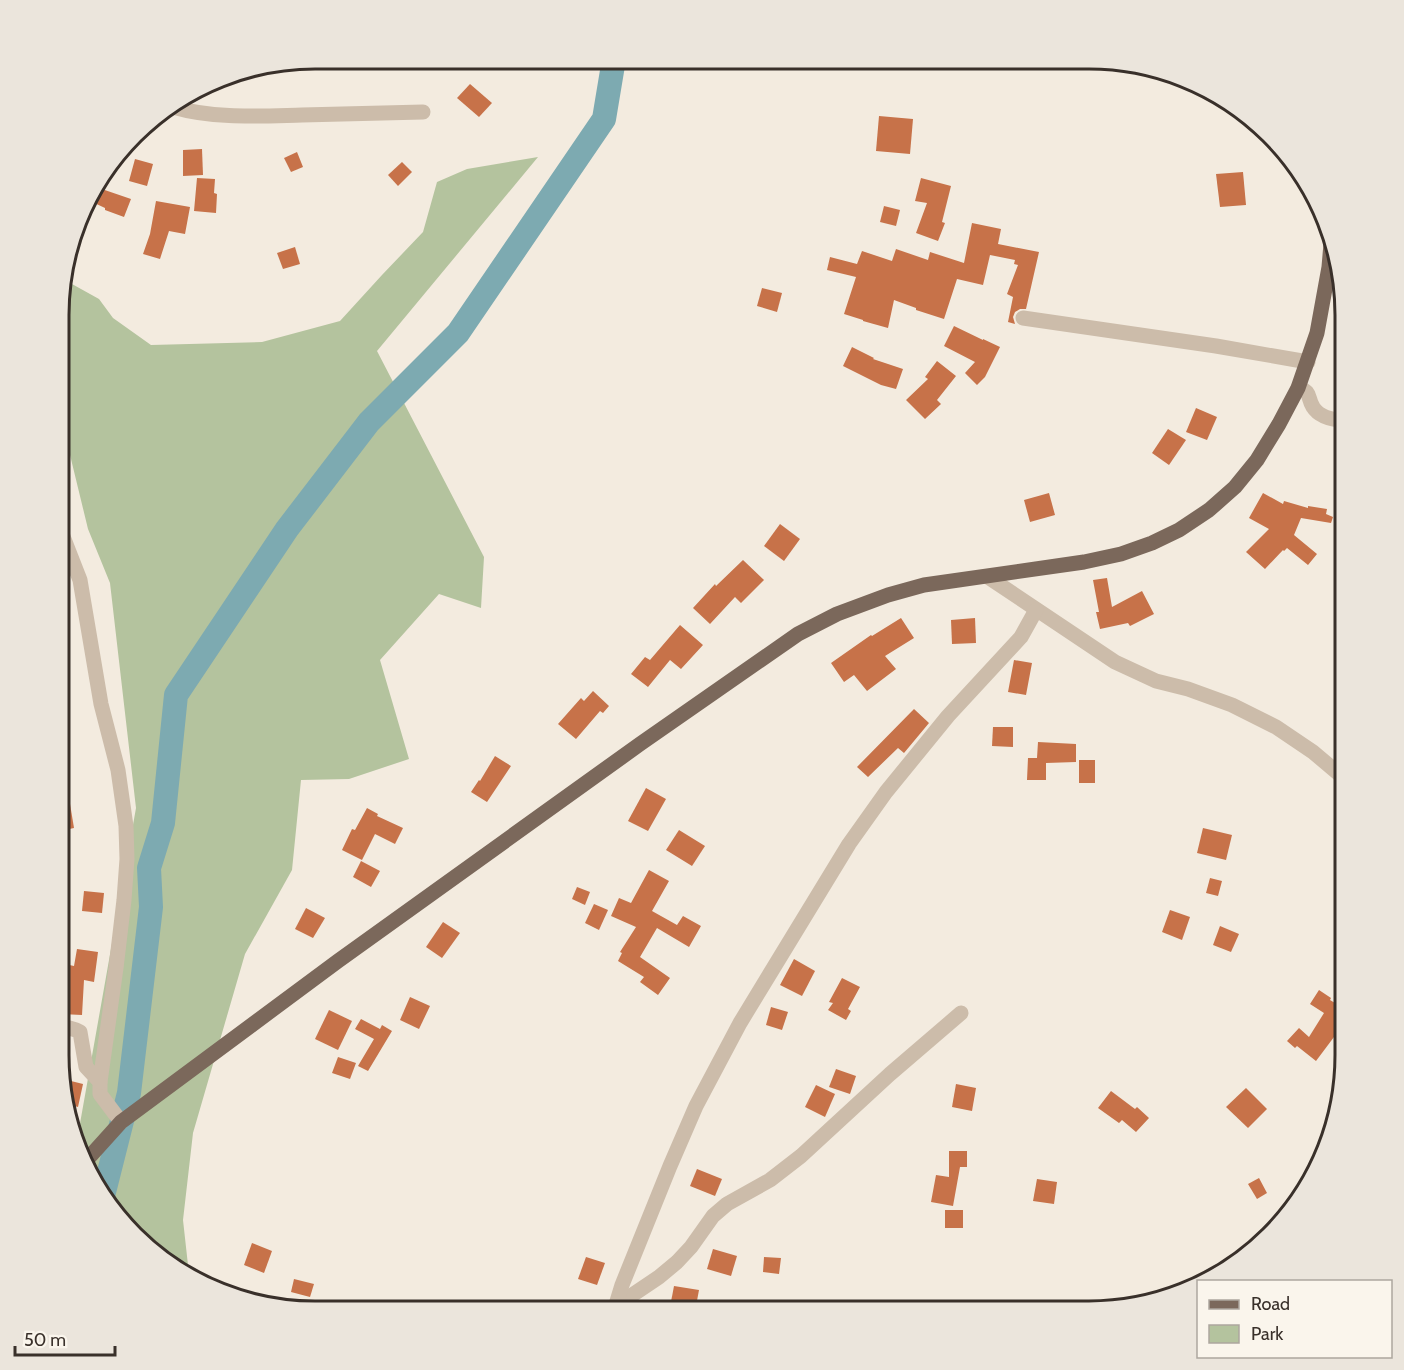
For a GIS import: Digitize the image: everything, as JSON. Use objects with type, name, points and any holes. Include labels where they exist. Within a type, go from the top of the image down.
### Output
[{"type":"main road","points":[[91,1156],[121,1122],[338,961],[640,744],[798,634],[837,614],[888,595],[924,585],[1084,562],[1121,554],[1179,530],[1209,510],[1235,487],[1257,460],[1298,388],[1317,333],[1332,276]]},
{"type":"street","points":[[181,109],[215,115],[276,116],[423,112]]},
{"type":"street","points":[[1023,318],[1308,362]]},
{"type":"street","points":[[1298,388],[1302,388],[1309,394],[1310,403],[1320,414],[1335,419]]},
{"type":"street","points":[[69,552],[80,580],[101,704],[118,770],[126,826],[127,859],[124,900],[100,1082],[100,1094],[121,1122]]},
{"type":"street","points":[[988,577],[1115,662],[1156,681],[1188,689],[1232,705],[1276,727],[1313,752],[1335,771]]},
{"type":"street","points":[[616,1301],[669,1166],[696,1106],[758,993],[849,844],[886,792],[948,716],[1021,637],[1036,610]]},
{"type":"street","points":[[626,1301],[677,1262],[713,1216],[727,1204],[770,1180],[801,1156],[890,1074],[962,1013]]},
{"type":"street","points":[[69,1028],[80,1032],[86,1067],[100,1082]]},
{"type":"green space","points":[[538,157],[377,351],[484,557],[481,608],[439,594],[380,660],[409,759],[349,779],[301,780],[292,870],[245,954],[193,1133],[183,1220],[188,1265],[153,1240],[120,1205],[94,1164],[80,1126],[136,808],[110,583],[88,529],[69,451],[71,283],[99,299],[113,318],[151,345],[262,342],[340,321],[423,232],[437,182],[467,169]]},
{"type":"building","points":[[470,84],[492,103],[479,117],[457,98]]},
{"type":"building","points":[[879,116],[913,119],[910,154],[876,151]]},
{"type":"building","points":[[202,149],[203,175],[183,176],[183,150]]},
{"type":"building","points":[[297,152],[303,167],[291,172],[284,158]]},
{"type":"building","points":[[135,159],[153,164],[147,186],[129,181]]},
{"type":"building","points":[[402,162],[412,172],[398,186],[388,175]]},
{"type":"building","points":[[1243,172],[1246,205],[1220,207],[1216,174]]},
{"type":"building","points":[[197,178],[215,179],[216,213],[194,211]]},
{"type":"building","points":[[921,178],[951,186],[942,222],[945,223],[938,241],[916,233],[927,203],[915,201]]},
{"type":"building","points":[[104,190],[131,199],[124,217],[105,210],[95,203]]},
{"type":"building","points":[[156,201],[190,207],[185,234],[169,231],[160,259],[143,254],[150,234]]},
{"type":"building","points":[[884,206],[900,210],[896,226],[880,222]]},
{"type":"building","points":[[972,223],[1001,229],[998,244],[1039,252],[1026,309],[1015,312],[1013,317],[1015,324],[1008,322],[1013,297],[1007,294],[1018,265],[1014,264],[1015,260],[990,255],[983,285],[957,279],[944,319],[894,300],[888,328],[844,314],[856,277],[827,270],[830,257],[857,264],[862,251],[892,261],[896,249],[928,260],[930,252],[964,263]]},
{"type":"building","points":[[295,247],[300,264],[283,269],[277,253]]},
{"type":"building","points":[[762,288],[782,293],[777,312],[757,306]]},
{"type":"building","points":[[954,326],[1000,347],[985,377],[977,385],[965,373],[975,362],[944,346]]},
{"type":"building","points":[[852,347],[873,359],[903,369],[896,389],[881,385],[843,366]]},
{"type":"building","points":[[937,361],[956,376],[937,400],[941,404],[925,419],[906,400],[928,379],[925,377]]},
{"type":"building","points":[[1196,408],[1217,417],[1207,440],[1186,432]]},
{"type":"building","points":[[1168,429],[1186,440],[1169,465],[1152,453]]},
{"type":"building","points":[[1049,493],[1055,515],[1030,522],[1024,500]]},
{"type":"building","points":[[1263,493],[1283,504],[1284,501],[1308,508],[1308,506],[1327,509],[1326,514],[1333,517],[1331,523],[1301,518],[1294,535],[1317,554],[1308,565],[1287,548],[1265,569],[1246,552],[1269,529],[1249,518]]},
{"type":"building","points":[[780,524],[800,539],[784,561],[764,546]]},
{"type":"building","points":[[743,560],[764,580],[741,603],[735,597],[710,624],[693,608],[715,584],[716,586]]},
{"type":"building","points":[[1107,578],[1112,607],[1142,591],[1154,614],[1130,626],[1128,623],[1100,629],[1093,580]]},
{"type":"building","points":[[901,618],[914,638],[885,656],[896,669],[867,691],[854,675],[844,682],[831,663],[871,635]]},
{"type":"building","points":[[975,618],[976,643],[952,644],[951,620]]},
{"type":"building","points":[[680,625],[703,645],[681,669],[670,660],[648,687],[631,674],[645,657],[650,660]]},
{"type":"building","points":[[1014,660],[1032,663],[1026,695],[1008,692]]},
{"type":"building","points":[[593,691],[609,706],[603,713],[600,711],[576,739],[558,724],[581,698],[584,701]]},
{"type":"building","points":[[914,709],[929,723],[904,753],[898,748],[868,777],[857,767]]},
{"type":"building","points":[[993,727],[1013,727],[1013,747],[992,746]]},
{"type":"building","points":[[1038,742],[1076,744],[1076,762],[1046,763],[1046,780],[1027,780],[1028,758],[1037,758]]},
{"type":"building","points":[[495,756],[511,766],[487,802],[471,792]]},
{"type":"building","points":[[1079,760],[1095,760],[1095,783],[1079,783]]},
{"type":"building","points":[[646,788],[666,799],[648,831],[628,821]]},
{"type":"building","points":[[69,798],[74,828],[69,829]]},
{"type":"building","points":[[367,808],[378,814],[377,816],[403,828],[395,844],[375,834],[362,860],[342,850],[352,829],[355,830]]},
{"type":"building","points":[[1203,828],[1232,835],[1226,860],[1197,853]]},
{"type":"building","points":[[679,830],[705,846],[692,866],[666,850]]},
{"type":"building","points":[[361,861],[380,871],[371,887],[353,877]]},
{"type":"building","points":[[649,870],[669,881],[652,911],[677,925],[683,916],[701,926],[689,947],[657,928],[640,957],[670,978],[658,995],[640,982],[644,977],[618,961],[622,953],[620,952],[636,927],[611,916],[619,898],[631,903]]},
{"type":"building","points":[[1210,878],[1222,881],[1218,896],[1206,893]]},
{"type":"building","points":[[577,887],[590,892],[585,905],[572,899]]},
{"type":"building","points":[[84,891],[104,893],[102,913],[82,911]]},
{"type":"building","points":[[594,904],[608,910],[599,930],[585,923]]},
{"type":"building","points":[[306,908],[325,918],[313,938],[295,929]]},
{"type":"building","points":[[1170,910],[1190,917],[1182,940],[1162,932]]},
{"type":"building","points":[[443,922],[460,933],[442,958],[426,947]]},
{"type":"building","points":[[1220,926],[1239,934],[1231,952],[1213,945]]},
{"type":"building","points":[[77,949],[98,952],[94,982],[84,980],[82,1015],[69,1014],[69,965],[74,966]]},
{"type":"building","points":[[794,959],[815,971],[802,996],[780,985]]},
{"type":"building","points":[[842,978],[860,987],[848,1009],[851,1011],[846,1020],[828,1010],[833,1003],[829,1002]]},
{"type":"building","points":[[1319,990],[1335,1003],[1335,1038],[1316,1061],[1287,1041],[1299,1028],[1309,1037],[1324,1013],[1310,1004]]},
{"type":"building","points":[[410,997],[430,1006],[419,1029],[400,1020]]},
{"type":"building","points":[[771,1007],[788,1012],[782,1030],[766,1025]]},
{"type":"building","points":[[329,1010],[352,1021],[338,1050],[315,1039]]},
{"type":"building","points":[[361,1019],[380,1029],[382,1025],[392,1031],[368,1071],[358,1066],[374,1039],[355,1029]]},
{"type":"building","points":[[338,1057],[356,1063],[350,1079],[332,1073]]},
{"type":"building","points":[[836,1069],[856,1076],[850,1094],[829,1087]]},
{"type":"building","points":[[71,1081],[83,1084],[78,1107],[75,1106]]},
{"type":"building","points":[[956,1084],[976,1088],[972,1111],[952,1107]]},
{"type":"building","points":[[816,1085],[835,1094],[825,1117],[805,1107]]},
{"type":"building","points":[[1246,1088],[1267,1109],[1248,1128],[1226,1107]]},
{"type":"building","points":[[1111,1091],[1135,1109],[1137,1107],[1149,1118],[1136,1132],[1122,1120],[1119,1123],[1098,1108]]},
{"type":"building","points":[[949,1151],[967,1151],[967,1167],[960,1167],[953,1206],[931,1202],[936,1175],[949,1177]]},
{"type":"building","points":[[697,1169],[722,1179],[715,1196],[690,1186]]},
{"type":"building","points":[[1259,1178],[1267,1193],[1257,1199],[1248,1184]]},
{"type":"building","points":[[1037,1179],[1057,1182],[1054,1204],[1033,1201]]},
{"type":"building","points":[[945,1210],[963,1210],[963,1228],[945,1228]]},
{"type":"building","points":[[252,1243],[272,1251],[264,1273],[244,1265]]},
{"type":"building","points":[[713,1249],[737,1256],[731,1276],[707,1269]]},
{"type":"building","points":[[586,1257],[605,1263],[597,1285],[578,1279]]},
{"type":"building","points":[[764,1257],[781,1258],[779,1274],[763,1272]]},
{"type":"building","points":[[294,1279],[314,1284],[310,1297],[291,1292]]},
{"type":"building","points":[[674,1286],[699,1290],[697,1301],[671,1301]]},
{"type":"waterway","points":[[106,1184],[129,1093],[151,907],[149,868],[163,823],[176,695],[287,529],[369,422],[458,333],[604,119],[612,69]]}]
